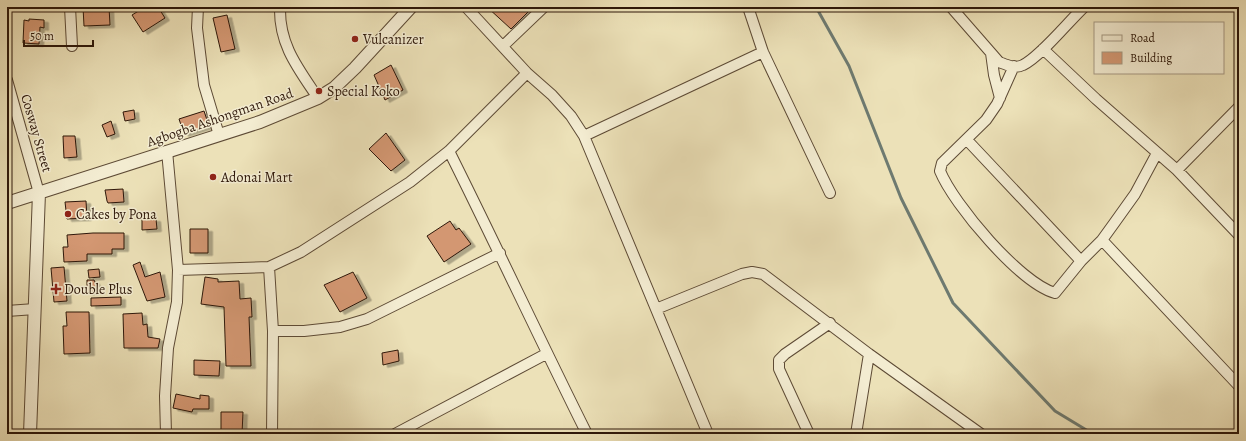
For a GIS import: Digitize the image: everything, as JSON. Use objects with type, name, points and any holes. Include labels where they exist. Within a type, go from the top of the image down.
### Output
[{"type":"street","points":[[70,7],[72,46]]},
{"type":"street","points":[[198,7],[197,28],[204,85],[219,135]]},
{"type":"street","points":[[280,7],[279,20],[283,39],[291,57],[318,98]]},
{"type":"street","name":"Agbogba Ashongman Road","points":[[7,203],[279,116],[318,98],[334,88],[355,68],[411,7]]},
{"type":"street","points":[[466,7],[527,73],[552,95],[571,116],[584,136],[708,434]]},
{"type":"street","points":[[503,46],[544,7]]},
{"type":"street","points":[[748,7],[763,52],[830,193]]},
{"type":"street","points":[[951,7],[999,62],[1010,67],[1024,65],[1043,49],[1084,7]]},
{"type":"street","points":[[1043,49],[1177,170],[1239,235]]},
{"type":"street","points":[[584,136],[763,52]]},
{"type":"street","points":[[991,53],[994,76],[1000,98]]},
{"type":"street","points":[[1014,66],[1000,98],[986,120],[942,163],[940,171],[953,194],[986,240],[1041,288],[1055,293],[1081,261],[1102,240],[1135,194],[1157,153]]},
{"type":"street","points":[[178,270],[269,267],[301,252],[410,182],[449,151],[527,73]]},
{"type":"street","name":"Cosway Street","points":[[7,80],[39,193]]},
{"type":"street","points":[[1177,170],[1239,107]]},
{"type":"street","points":[[967,140],[1081,261]]},
{"type":"street","points":[[166,434],[168,348],[177,302],[178,270],[167,151]]},
{"type":"street","points":[[449,151],[500,253],[546,354],[587,434]]},
{"type":"street","points":[[30,434],[39,193]]},
{"type":"street","points":[[1102,240],[1239,386]]},
{"type":"street","points":[[273,331],[304,331],[340,327],[368,319],[500,253]]},
{"type":"street","points":[[269,267],[273,331],[272,434]]},
{"type":"street","points":[[656,309],[742,274],[752,272],[764,274],[870,354],[979,433]]},
{"type":"street","points":[[7,311],[35,310]]},
{"type":"street","points":[[809,434],[779,369],[779,360],[785,354],[830,323]]},
{"type":"street","points":[[395,434],[546,354]]},
{"type":"street","points":[[856,434],[870,354]]},
{"type":"building","points":[[83,7],[109,7],[110,25],[84,26]]},
{"type":"building","points":[[145,7],[158,7],[165,18],[143,32],[132,15]]},
{"type":"building","points":[[487,7],[533,7],[511,29]]},
{"type":"building","points":[[227,15],[235,49],[221,52],[213,18]]},
{"type":"building","points":[[29,19],[44,20],[44,28],[40,27],[39,44],[23,43],[24,20],[29,21]]},
{"type":"building","points":[[391,65],[403,90],[385,100],[374,75]]},
{"type":"building","points":[[134,110],[135,119],[125,121],[123,112]]},
{"type":"building","points":[[204,111],[209,126],[184,134],[179,119]]},
{"type":"building","points":[[111,121],[115,134],[107,137],[102,125]]},
{"type":"building","points":[[386,133],[405,160],[391,171],[369,149]]},
{"type":"building","points":[[63,136],[75,136],[77,157],[64,158]]},
{"type":"building","points":[[123,189],[124,202],[108,203],[105,190]]},
{"type":"building","points":[[86,201],[87,218],[67,219],[65,202]]},
{"type":"building","points":[[142,219],[156,219],[157,229],[142,230]]},
{"type":"building","points":[[450,221],[456,230],[459,228],[471,244],[444,262],[427,236]]},
{"type":"building","points":[[190,229],[208,229],[208,253],[190,253]]},
{"type":"building","points":[[124,233],[124,249],[112,249],[112,254],[87,254],[87,261],[64,262],[63,247],[68,247],[67,235]]},
{"type":"building","points":[[140,262],[145,277],[160,272],[165,297],[147,301],[133,265]]},
{"type":"building","points":[[64,267],[67,301],[54,302],[51,268]]},
{"type":"building","points":[[99,269],[100,277],[89,278],[88,270]]},
{"type":"building","points":[[353,272],[367,298],[340,312],[324,285]]},
{"type":"building","points":[[205,277],[218,279],[218,282],[239,281],[240,299],[251,298],[252,317],[249,317],[251,366],[226,366],[224,307],[201,304]]},
{"type":"building","points":[[87,280],[94,280],[97,286],[94,292],[87,292]]},
{"type":"building","points":[[121,297],[121,305],[91,306],[91,298]]},
{"type":"building","points":[[66,312],[89,312],[90,353],[64,354],[63,326],[67,326]]},
{"type":"building","points":[[142,313],[143,325],[147,324],[148,337],[160,339],[158,348],[124,348],[123,314]]},
{"type":"building","points":[[398,350],[399,361],[383,365],[382,353]]},
{"type":"building","points":[[194,360],[220,361],[219,376],[194,375]]},
{"type":"building","points":[[176,394],[200,399],[200,395],[209,396],[209,409],[193,409],[192,412],[173,408]]},
{"type":"building","points":[[221,412],[243,412],[242,434],[221,434]]},
{"type":"waterway","points":[[816,7],[849,66],[901,198],[953,303],[1055,411],[1093,434]]},
{"type":"place","name":"Vulcanizer","points":[[355,39]]},
{"type":"place","name":"Special Koko","points":[[319,91]]},
{"type":"place","name":"Adonai Mart","points":[[213,177]]},
{"type":"place","name":"Cakes by Pona","points":[[68,214]]},
{"type":"place","name":"Double Plus","points":[[56,289]]}]
